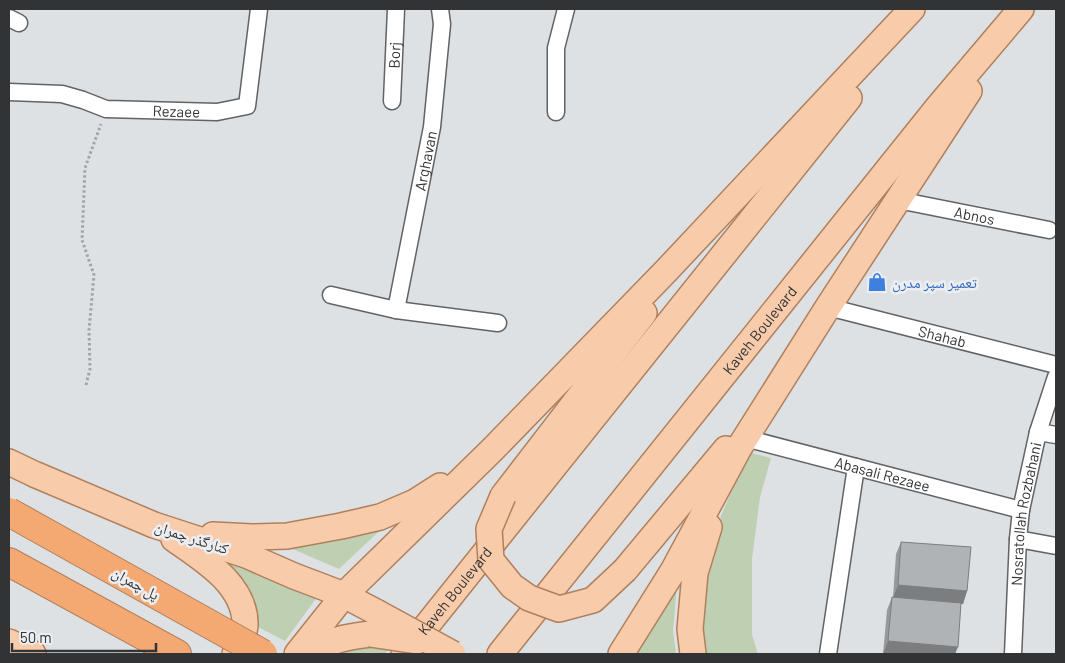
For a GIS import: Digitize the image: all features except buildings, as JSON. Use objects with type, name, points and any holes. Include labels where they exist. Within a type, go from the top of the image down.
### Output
[{"type":"highway","name":"پل چمران","points":[[9,512],[263,654]]},
{"type":"highway","points":[[9,562],[177,654]]},
{"type":"main road","points":[[621,654],[673,571],[742,443],[1022,9]]},
{"type":"main road","name":"Kaveh Boulevard","points":[[500,654],[938,107],[1022,9]]},
{"type":"main road","points":[[297,654],[344,595],[492,450],[718,216],[910,12]]},
{"type":"main road","name":"Kaveh Boulevard","points":[[404,654],[880,60],[910,12]]},
{"type":"main road","points":[[718,216],[504,496],[489,529],[491,560],[512,586],[529,598],[559,608],[593,600],[625,570],[781,383]]},
{"type":"main road","points":[[692,654],[690,629],[695,573],[709,527],[742,443]]},
{"type":"main road","points":[[154,525],[213,535],[278,537],[380,517],[415,502],[492,450]]},
{"type":"main road","name":"کنارگذر چمران","points":[[9,462],[154,525],[246,555],[344,595],[373,623]]},
{"type":"main road","points":[[154,525],[215,568],[241,600],[245,626],[235,654]]},
{"type":"main road","points":[[308,654],[317,648],[373,623],[432,642],[453,654]]},
{"type":"main road","points":[[9,642],[16,654]]},
{"type":"main road","points":[[9,642],[27,654]]},
{"type":"main road","points":[[9,642],[33,654]]},
{"type":"street","name":"Rezaee","points":[[9,92],[62,94],[106,109],[216,112],[247,106],[259,9]]},
{"type":"street","name":"Borj","points":[[392,101],[396,9]]},
{"type":"street","name":"Arghavan","points":[[396,310],[432,127],[442,24],[440,9]]},
{"type":"street","points":[[556,112],[556,48],[566,9]]},
{"type":"street","name":"Abnos","points":[[898,200],[1049,230]]},
{"type":"street","points":[[331,295],[396,310],[498,323]]},
{"type":"street","name":"Shahab","points":[[828,307],[1056,365]]},
{"type":"street","name":"Nosratollah Rozbahani","points":[[1013,654],[1021,510],[1038,432],[1056,377]]},
{"type":"street","points":[[1038,432],[1056,435]]},
{"type":"street","name":"Abasali Rezaee","points":[[742,443],[856,467],[1021,510]]},
{"type":"street","points":[[828,654],[856,467]]},
{"type":"street","points":[[1018,539],[1056,546]]},
{"type":"path","points":[[86,385],[90,369],[89,330],[94,275],[82,240],[85,168],[106,109]]},
{"type":"green space","points":[[748,452],[771,458],[760,497],[752,559],[752,635],[758,654],[705,654],[700,628],[706,574],[721,516]]},
{"type":"green space","points":[[390,521],[339,569],[281,544]]},
{"type":"green space","points":[[216,554],[320,593],[285,641],[256,626]]},
{"type":"green space","points":[[678,575],[673,631],[676,654],[631,654]]},
{"type":"green space","points":[[356,644],[389,649],[384,654],[329,654]]},
{"type":"place","name":"تعمیر سپر مدرن","points":[[877,282]]}]
